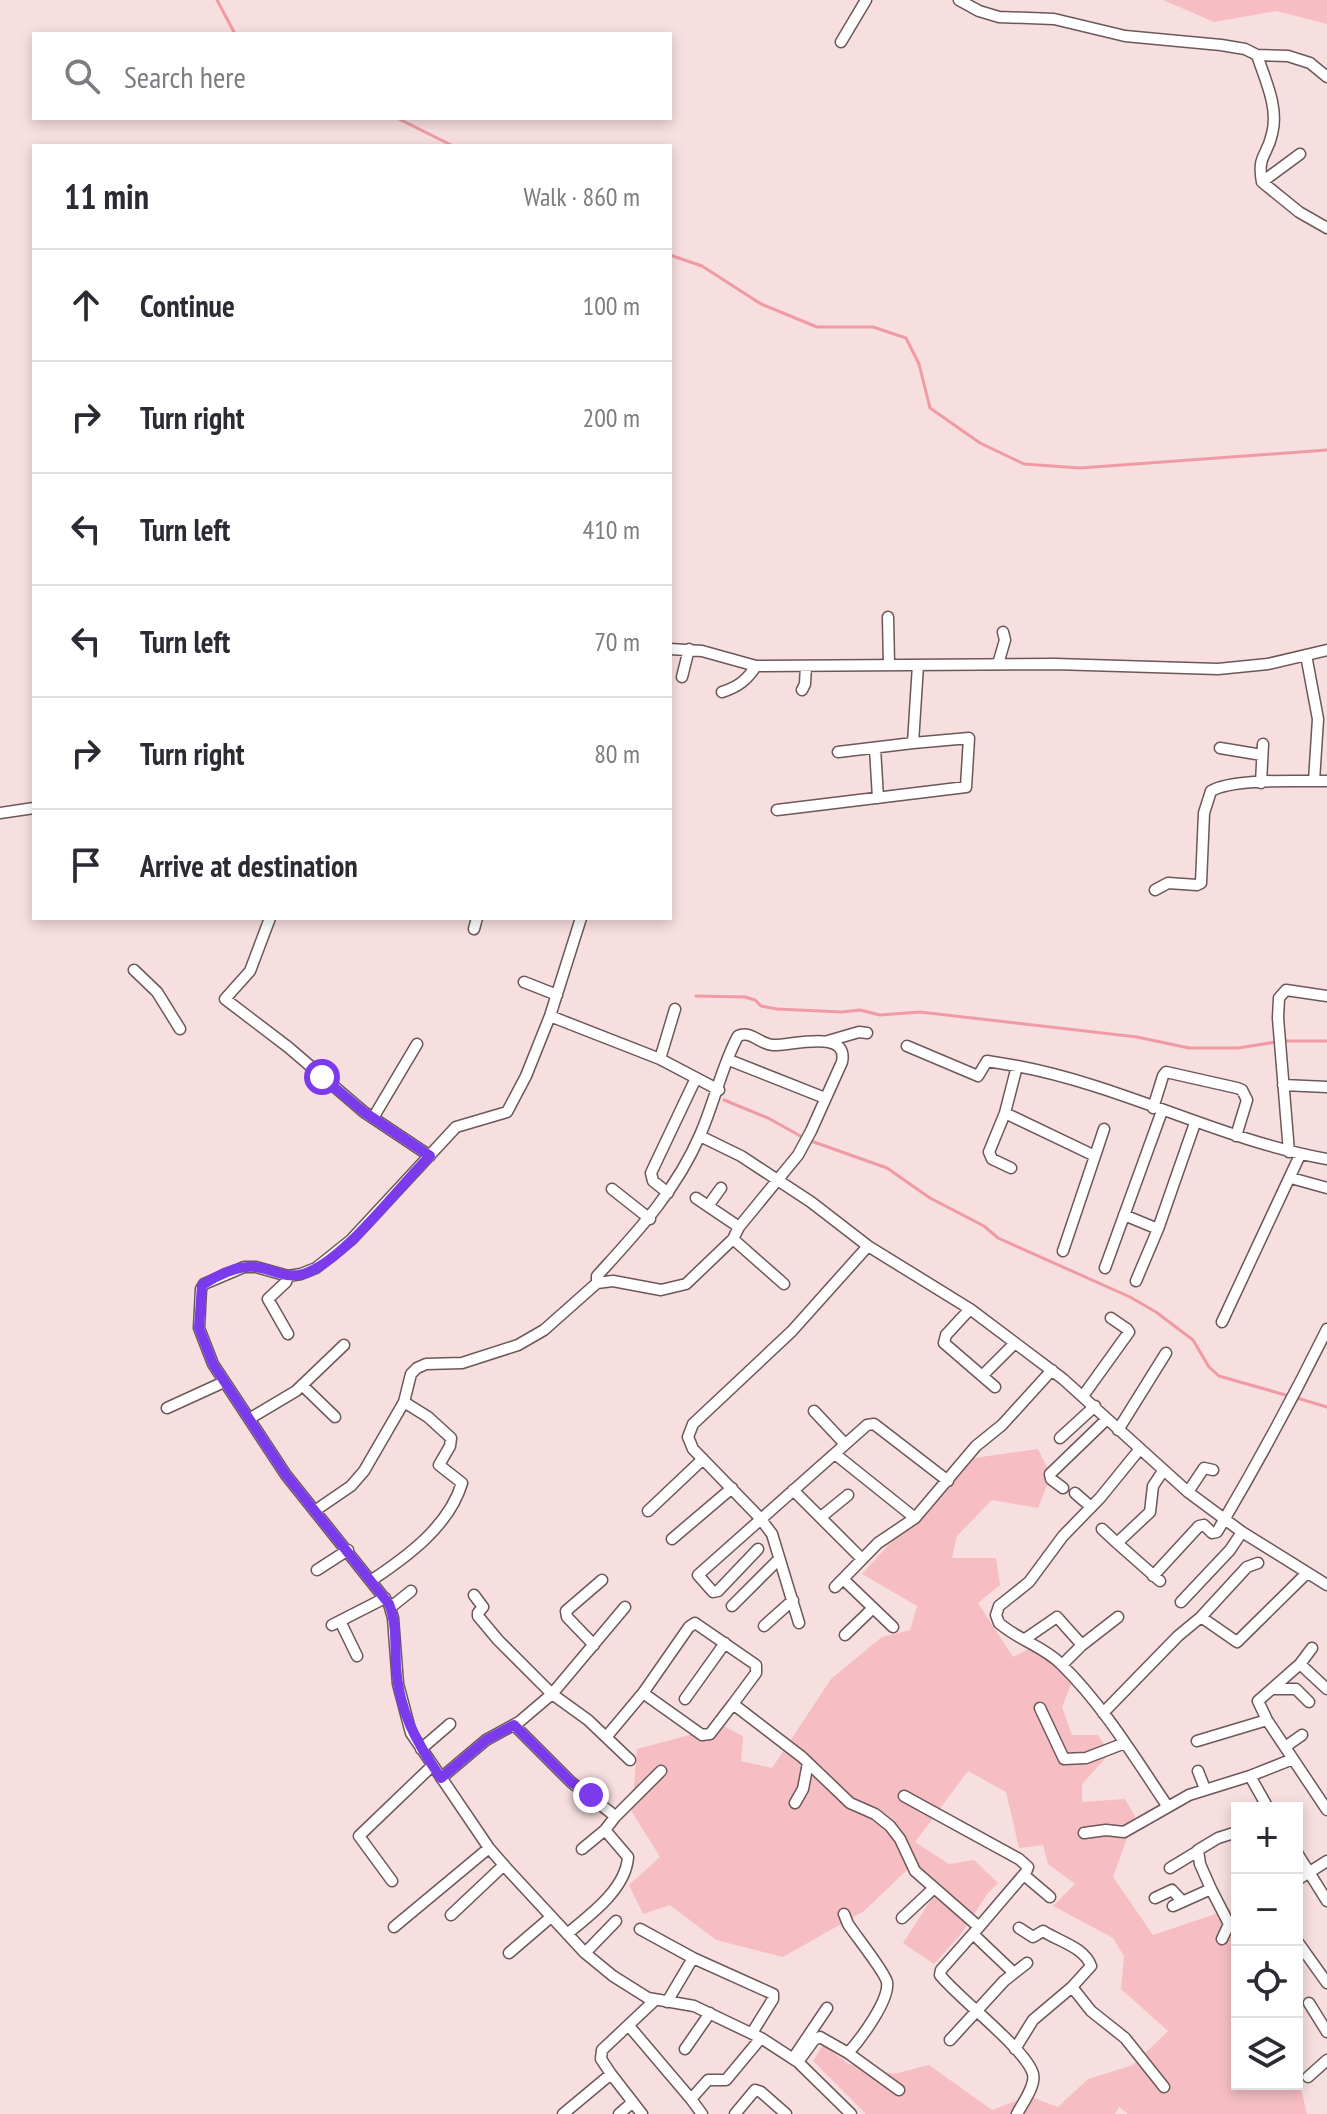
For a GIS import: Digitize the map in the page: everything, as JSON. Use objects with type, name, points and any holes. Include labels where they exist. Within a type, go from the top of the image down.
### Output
[{"type":"street","points":[[841,42],[866,0]]},
{"type":"street","points":[[959,0],[999,17],[1054,19],[1125,36],[1233,47],[1257,55],[1296,57],[1310,63],[1327,77]]},
{"type":"street","points":[[1257,55],[1274,105],[1272,135],[1258,165],[1262,182],[1299,212],[1327,228]]},
{"type":"street","points":[[1262,182],[1300,154]]},
{"type":"street","points":[[888,617],[889,665]]},
{"type":"street","points":[[998,664],[1005,640],[1003,632]]},
{"type":"street","points":[[672,649],[689,649],[756,666],[998,664],[1218,669],[1268,664],[1327,650]]},
{"type":"street","points":[[682,677],[689,649]]},
{"type":"street","points":[[1306,655],[1318,719],[1314,781]]},
{"type":"street","points":[[913,743],[918,665]]},
{"type":"street","points":[[722,692],[735,688],[748,678],[756,666]]},
{"type":"street","points":[[802,690],[806,666]]},
{"type":"street","points":[[777,810],[966,787],[968,737],[838,752]]},
{"type":"street","points":[[875,748],[878,798]]},
{"type":"street","points":[[1220,748],[1262,750],[1261,783]]},
{"type":"street","points":[[1155,890],[1168,883],[1201,883],[1204,813],[1211,791],[1261,783],[1327,781]]},
{"type":"street","points":[[0,813],[32,808]]},
{"type":"street","points":[[269,920],[250,971],[225,999],[288,1047],[335,1089],[430,1156]]},
{"type":"street","points":[[580,920],[550,1016],[526,1076],[507,1112],[456,1127],[332,1257],[310,1272],[288,1276],[256,1267],[244,1267],[202,1285],[199,1332],[224,1382],[286,1475],[388,1602],[399,1689],[411,1733],[489,1848],[585,1953],[613,1976],[654,2001],[694,2006],[756,2035],[795,2060],[849,2113]]},
{"type":"street","points":[[134,970],[157,992],[180,1029]]},
{"type":"street","points":[[524,982],[557,995]]},
{"type":"street","points":[[1222,1322],[1291,1178],[1294,1153],[1283,1085],[1278,1018],[1280,995],[1286,990],[1327,996]]},
{"type":"street","points":[[660,1059],[675,1009]]},
{"type":"street","points":[[550,1016],[660,1059],[719,1090]]},
{"type":"street","points":[[597,1283],[597,1276],[650,1219],[668,1193],[700,1136],[735,1039],[741,1034],[774,1045],[826,1041],[859,1032],[867,1033]]},
{"type":"street","points":[[316,1510],[351,1486],[360,1476],[404,1402],[411,1374],[417,1368],[426,1364],[462,1363],[518,1345],[544,1330],[597,1283],[613,1281],[649,1289],[673,1289],[686,1284],[733,1239],[739,1227],[805,1144],[843,1056],[834,1043],[826,1041]]},
{"type":"street","points":[[373,1118],[417,1044]]},
{"type":"street","points":[[907,1046],[978,1076],[987,1061],[1069,1077],[1195,1123],[1294,1153],[1327,1159]]},
{"type":"street","points":[[729,1060],[825,1098]]},
{"type":"street","points":[[1011,1168],[992,1159],[989,1152],[1005,1113],[1017,1066]]},
{"type":"street","points":[[1105,1268],[1158,1110],[1166,1072],[1237,1088],[1245,1094],[1247,1100],[1236,1136]]},
{"type":"street","points":[[668,1193],[653,1181],[651,1173],[696,1078]]},
{"type":"street","points":[[1283,1085],[1327,1087]]},
{"type":"street","points":[[1005,1113],[1095,1156]]},
{"type":"street","points":[[1136,1281],[1158,1229],[1195,1123]]},
{"type":"street","points":[[1063,1251],[1104,1129]]},
{"type":"street","points":[[700,1136],[741,1156],[868,1246],[970,1309],[1052,1370],[1163,1471],[1224,1520],[1327,1585]]},
{"type":"street","points":[[1291,1178],[1327,1188]]},
{"type":"street","points":[[708,1206],[721,1188]]},
{"type":"street","points":[[612,1189],[650,1219]]},
{"type":"street","points":[[696,1198],[739,1227]]},
{"type":"street","points":[[1124,1215],[1158,1229]]},
{"type":"street","points":[[733,1239],[784,1284]]},
{"type":"street","points":[[799,1623],[772,1534],[689,1444],[688,1437],[693,1424],[801,1322],[868,1246]]},
{"type":"street","points":[[288,1276],[286,1282],[268,1299],[288,1334]]},
{"type":"street","points":[[970,1309],[943,1341],[945,1346],[995,1387]]},
{"type":"street","points":[[1083,1396],[1129,1332],[1111,1318]]},
{"type":"street","points":[[1102,1529],[1157,1578],[1199,1526],[1204,1525],[1215,1533],[1261,1458],[1327,1329]]},
{"type":"street","points":[[982,1376],[1015,1343]]},
{"type":"street","points":[[249,1419],[302,1385],[344,1345]]},
{"type":"street","points":[[1118,1430],[1166,1353]]},
{"type":"street","points":[[893,1627],[839,1583],[887,1536],[915,1518],[976,1446],[1026,1401],[1052,1370]]},
{"type":"street","points":[[167,1408],[224,1382]]},
{"type":"street","points":[[302,1385],[335,1417]]},
{"type":"street","points":[[372,1580],[434,1530],[451,1508],[462,1483],[439,1465],[449,1449],[451,1438],[428,1417],[404,1402]]},
{"type":"street","points":[[1060,1438],[1095,1406]]},
{"type":"street","points":[[814,1411],[845,1444]]},
{"type":"street","points":[[1063,1488],[1051,1479],[1050,1474],[1107,1419]]},
{"type":"street","points":[[758,1549],[718,1591],[713,1592],[698,1575],[867,1425],[874,1424],[948,1481]]},
{"type":"street","points":[[1139,1450],[1063,1536],[1029,1582],[996,1611],[999,1623],[1040,1646],[1062,1665],[1103,1713],[1168,1807]]},
{"type":"street","points":[[835,1454],[915,1518]]},
{"type":"street","points":[[648,1511],[703,1459]]},
{"type":"street","points":[[1188,1492],[1205,1467],[1213,1470]]},
{"type":"street","points":[[1117,1543],[1150,1512],[1153,1486],[1163,1471]]},
{"type":"street","points":[[672,1539],[732,1488]]},
{"type":"street","points":[[793,1490],[862,1559]]},
{"type":"street","points":[[1075,1493],[1091,1507]]},
{"type":"street","points":[[821,1517],[848,1495]]},
{"type":"street","points":[[1181,1602],[1230,1550],[1242,1532]]},
{"type":"street","points":[[317,1570],[348,1550]]},
{"type":"street","points":[[732,1606],[779,1559]]},
{"type":"street","points":[[1103,1713],[1247,1567],[1258,1563]]},
{"type":"street","points":[[1201,1617],[1237,1642],[1307,1573]]},
{"type":"street","points":[[594,1645],[567,1617],[566,1611],[602,1580]]},
{"type":"street","points":[[357,1656],[336,1623],[411,1591]]},
{"type":"street","points":[[474,1595],[483,1607],[478,1614],[489,1629],[552,1694],[607,1736],[630,1760]]},
{"type":"street","points":[[764,1626],[793,1600]]},
{"type":"street","points":[[441,1778],[486,1740],[514,1725],[552,1694],[625,1607]]},
{"type":"street","points":[[845,1635],[872,1609]]},
{"type":"street","points":[[1025,1639],[1057,1617],[1082,1645]]},
{"type":"street","points":[[1062,1665],[1118,1617]]},
{"type":"street","points":[[607,1736],[693,1624],[757,1667],[756,1673],[710,1734],[702,1735],[643,1693]]},
{"type":"street","points":[[685,1699],[725,1643]]},
{"type":"street","points":[[1312,1648],[1300,1664],[1258,1701],[1267,1720],[1327,1810]]},
{"type":"street","points":[[1300,1664],[1327,1689]]},
{"type":"street","points":[[1273,1689],[1296,1689],[1309,1702]]},
{"type":"street","points":[[733,1704],[808,1763],[850,1803],[875,1814],[890,1826],[904,1845],[909,1863],[1014,1973]]},
{"type":"street","points":[[1040,1708],[1064,1759],[1086,1758],[1125,1743]]},
{"type":"street","points":[[1197,1741],[1267,1720]]},
{"type":"street","points":[[421,1749],[450,1724]]},
{"type":"street","points":[[514,1725],[571,1782],[595,1798],[615,1817]]},
{"type":"street","points":[[1285,1747],[1302,1735]]},
{"type":"street","points":[[1084,1833],[1106,1830],[1124,1832],[1205,1789],[1293,1759]]},
{"type":"street","points":[[795,1803],[803,1789],[808,1763]]},
{"type":"street","points":[[392,1881],[359,1836],[432,1766]]},
{"type":"street","points":[[582,1849],[605,1830],[661,1771]]},
{"type":"street","points":[[1198,1771],[1205,1789]]},
{"type":"street","points":[[1250,1776],[1265,1802]]},
{"type":"street","points":[[904,1796],[1019,1859],[1028,1867],[940,1975],[1015,2049],[1034,2076],[1017,2114]]},
{"type":"street","points":[[567,1934],[609,1895],[628,1865],[626,1852],[605,1830]]},
{"type":"street","points":[[1170,1868],[1211,1842],[1231,1834]]},
{"type":"street","points":[[394,1927],[489,1848]]},
{"type":"street","points":[[1198,1851],[1200,1864],[1229,1924],[1222,1939]]},
{"type":"street","points":[[1303,1876],[1327,1861]]},
{"type":"street","points":[[1303,1864],[1327,1901]]},
{"type":"street","points":[[451,1915],[504,1865]]},
{"type":"street","points":[[1024,1875],[1050,1897]]},
{"type":"street","points":[[902,1918],[934,1888]]},
{"type":"street","points":[[1155,1898],[1172,1890],[1177,1904],[1211,1889]]},
{"type":"street","points":[[844,1914],[886,1979],[885,1991],[871,2025],[848,2053]]},
{"type":"street","points":[[509,1953],[551,1917]]},
{"type":"street","points":[[585,1953],[616,1921]]},
{"type":"street","points":[[1015,2049],[1033,2020],[1072,1987],[1091,1966],[1091,1961],[1076,1947],[1063,1944],[1043,1931],[1033,1937],[1019,1928]]},
{"type":"street","points":[[640,1929],[693,1958],[773,1994],[756,2035],[726,2080],[708,2080],[691,2099]]},
{"type":"street","points":[[1301,1946],[1327,1983]]},
{"type":"street","points":[[667,2002],[693,1958]]},
{"type":"street","points":[[950,2040],[1027,1963]]},
{"type":"street","points":[[1072,1987],[1085,2005],[1125,2038],[1164,2087]]},
{"type":"street","points":[[642,2114],[601,2059],[602,2050],[654,2001]]},
{"type":"street","points":[[1309,2003],[1327,2032]]},
{"type":"street","points":[[795,2060],[827,2008]]},
{"type":"street","points":[[685,2049],[710,2013]]},
{"type":"street","points":[[629,2026],[702,2114]]},
{"type":"street","points":[[795,2060],[820,2037],[899,2090]]},
{"type":"street","points":[[1308,2077],[1327,2060]]},
{"type":"street","points":[[563,2114],[611,2074]]},
{"type":"street","points":[[735,2114],[755,2090],[786,2114]]},
{"type":"street","points":[[619,2114],[633,2102]]},
{"type":"shaded area","points":[[1163,0],[1327,0],[1327,24],[1276,11],[1214,22]]},
{"type":"shaded area","points":[[1038,1449],[1051,1475],[1038,1508],[992,1500],[957,1536],[952,1558],[996,1558],[1000,1585],[978,1603],[1013,1657],[1039,1644],[1071,1684],[1062,1707],[1072,1735],[1098,1735],[1110,1753],[1082,1784],[1082,1802],[1125,1799],[1135,1816],[1113,1877],[1153,1935],[1231,1909],[1231,2090],[1301,2090],[1307,2114],[1128,2114],[1119,2107],[1115,2114],[866,2114],[813,2061],[823,2045],[849,2064],[894,2074],[929,2065],[992,2110],[1029,2096],[1058,2107],[1088,2079],[1133,2065],[1168,2031],[1121,1989],[1124,1956],[1113,1938],[1053,1906],[1075,1884],[1048,1864],[1043,1845],[1019,1848],[1006,1792],[968,1771],[915,1842],[949,1864],[974,1860],[998,1883],[961,1934],[934,1964],[903,1943],[934,1895],[917,1867],[907,1870],[864,1911],[783,1957],[716,1940],[670,1905],[643,1914],[629,1885],[660,1857],[632,1812],[637,1749],[723,1726],[743,1736],[741,1761],[772,1768],[831,1679],[882,1637],[910,1630],[917,1606],[862,1574],[967,1459]]},
{"type":"waterway","points":[[217,0],[234,32]]},
{"type":"waterway","points":[[401,120],[449,144]]},
{"type":"waterway","points":[[672,256],[702,266],[761,304],[817,327],[873,327],[906,338],[919,364],[930,408],[980,443],[1024,464],[1080,468],[1327,450]]},
{"type":"waterway","points":[[696,996],[745,997],[761,1006],[777,1009],[860,1010],[880,1015],[920,1012],[1137,1037],[1189,1048],[1238,1048],[1276,1042]]},
{"type":"waterway","points":[[1284,1041],[1327,1041]]},
{"type":"waterway","points":[[724,1100],[768,1118],[804,1138]]},
{"type":"waterway","points":[[811,1141],[887,1168],[930,1198],[984,1226],[998,1238],[1130,1297],[1193,1340],[1209,1367],[1219,1376],[1289,1396]]},
{"type":"waterway","points":[[1297,1398],[1327,1407]]},
{"type":"route","points":[[322,1077],[364,1112],[430,1156],[351,1240],[310,1272],[288,1276],[256,1267],[244,1267],[202,1285],[199,1332],[213,1364],[286,1475],[389,1604],[393,1618],[398,1684],[411,1733],[441,1778],[486,1740],[514,1725],[571,1782],[591,1795]]}]
